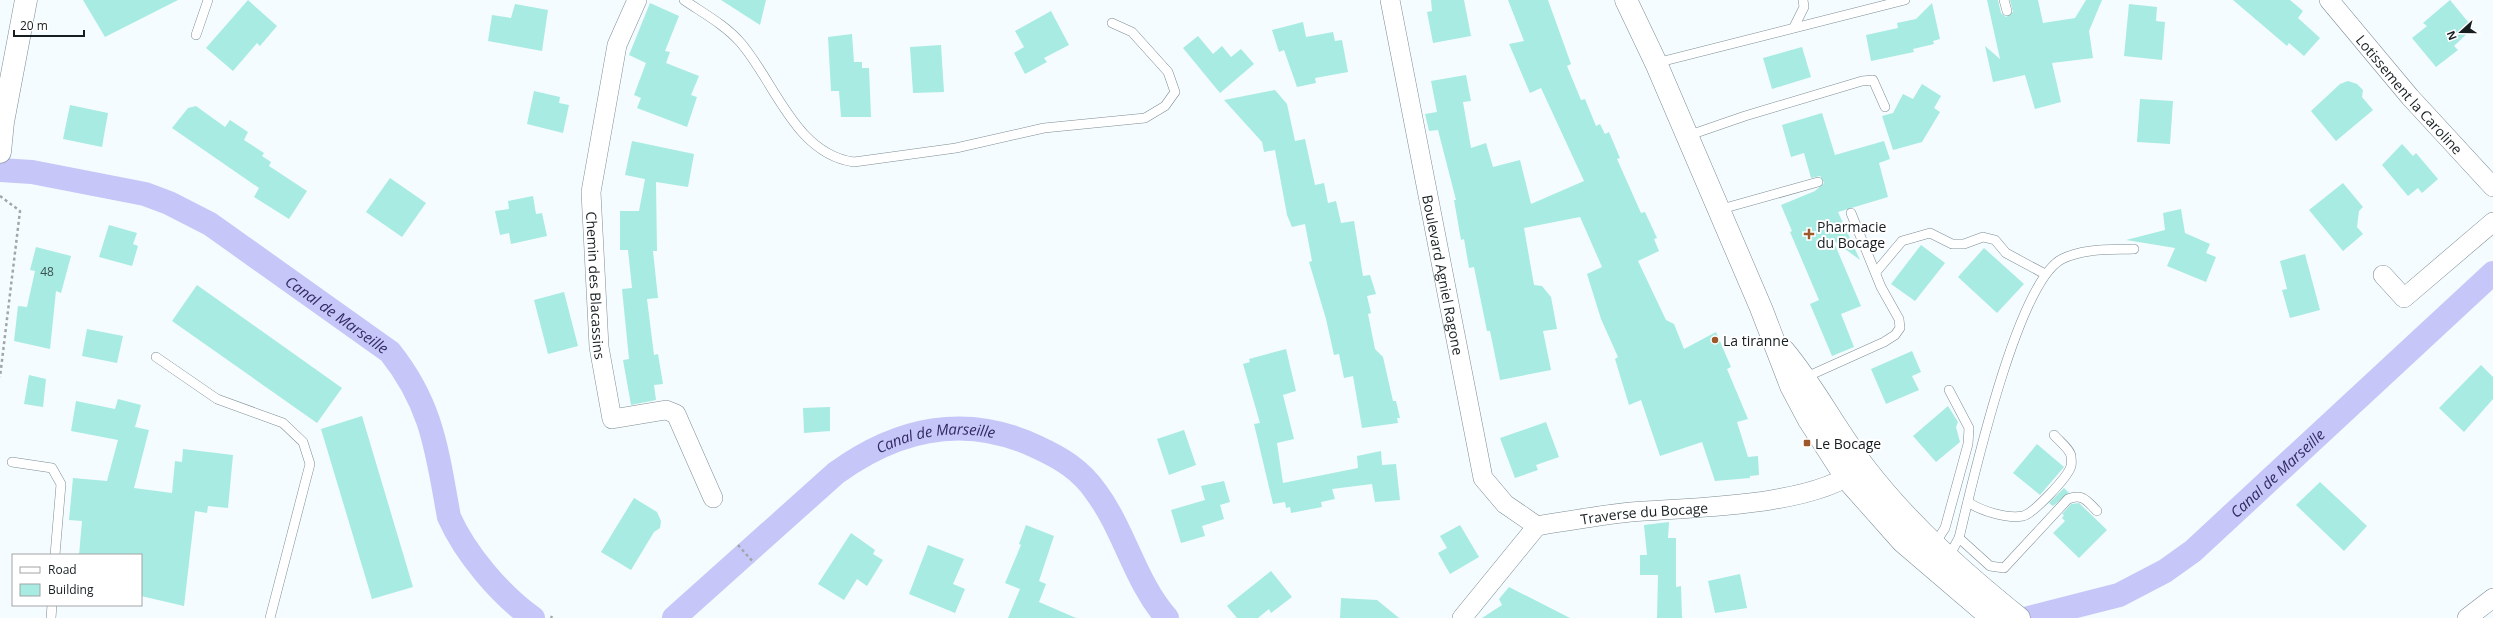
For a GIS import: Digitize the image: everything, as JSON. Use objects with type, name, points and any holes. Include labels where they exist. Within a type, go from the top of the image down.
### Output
[{"type":"main road","points":[[0,152],[2,122],[26,0]]},
{"type":"main road","points":[[1626,0],[1643,33],[1775,341],[1798,382],[1855,473],[1903,542],[1936,559],[1990,609],[2019,618]]},
{"type":"main road","points":[[1636,0],[1643,33]]},
{"type":"street","name":"Chemin des Blacassins","points":[[637,0],[617,46],[590,192],[599,347],[612,419],[666,410],[676,414],[713,498]]},
{"type":"street","name":"Boulevard Agniel Ragone","points":[[1390,0],[1483,478],[1505,504],[1537,526]]},
{"type":"street","name":"Lotissement la Caroline","points":[[2329,0],[2410,97],[2493,187]]},
{"type":"street","points":[[2383,275],[2404,298],[2493,222]]},
{"type":"street","name":"Traverse du Bocage","points":[[1537,526],[1621,513],[1790,498],[1855,473]]},
{"type":"street","points":[[1462,618],[1537,526]]},
{"type":"street","points":[[2467,618],[2493,598]]},
{"type":"lane","points":[[196,34],[208,0]]},
{"type":"lane","points":[[684,0],[726,28],[741,43],[793,121],[817,147],[838,160],[854,162],[956,148],[1044,128],[1145,118],[1165,106],[1174,92],[1168,72],[1132,32],[1112,23]]},
{"type":"lane","points":[[1794,27],[1804,6],[1803,0]]},
{"type":"lane","points":[[1656,63],[1905,0]]},
{"type":"lane","points":[[2004,0],[2007,11]]},
{"type":"lane","points":[[1686,136],[1745,116],[1862,81],[1873,80],[1884,107]]},
{"type":"lane","points":[[1718,210],[1818,182]]},
{"type":"lane","points":[[1798,382],[1884,342],[1894,335],[1900,328],[1899,319],[1881,287],[1851,213]]},
{"type":"lane","points":[[1876,272],[1902,241],[1930,233],[1952,244],[1964,244],[1983,237],[1995,240],[2006,254],[2044,274]]},
{"type":"lane","points":[[1936,559],[1959,538],[2012,342],[2044,274],[2062,259],[2085,252],[2134,249]]},
{"type":"lane","points":[[156,357],[218,399],[283,423],[303,442],[310,464],[270,618]]},
{"type":"lane","points":[[1936,559],[1968,444],[1970,428],[1948,390]]},
{"type":"lane","points":[[1968,502],[1976,507],[2014,516],[2025,515],[2033,511],[2067,474],[2072,465],[2071,454],[2054,435]]},
{"type":"lane","points":[[12,462],[52,468],[61,484],[55,554]]},
{"type":"lane","points":[[1959,538],[1990,566],[2004,568],[2068,499],[2076,496],[2084,497],[2097,511]]},
{"type":"lane","points":[[51,618],[52,606]]},
{"type":"path","points":[[0,196],[20,210],[0,378]]},
{"type":"path","points":[[738,545],[754,563]]},
{"type":"building","points":[[83,0],[178,0],[105,37]]},
{"type":"building","points":[[248,0],[277,26],[260,46],[257,43],[233,71],[206,48]]},
{"type":"building","points":[[721,0],[766,0],[760,25]]},
{"type":"building","points":[[1431,0],[1464,0],[1471,36],[1433,43],[1427,12],[1432,11]]},
{"type":"building","points":[[1508,0],[1548,0],[1571,64],[1567,66],[1581,100],[1585,99],[1596,126],[1600,124],[1605,134],[1609,132],[1620,158],[1617,159],[1641,213],[1645,212],[1657,238],[1654,239],[1659,251],[1638,261],[1666,320],[1674,324],[1684,349],[1716,332],[1731,367],[1727,369],[1748,419],[1737,422],[1748,457],[1758,456],[1759,475],[1750,476],[1750,478],[1715,481],[1702,442],[1660,456],[1641,400],[1629,405],[1615,359],[1618,357],[1601,319],[1587,274],[1602,267],[1580,217],[1524,228],[1534,285],[1542,286],[1551,297],[1557,329],[1543,331],[1551,370],[1500,380],[1490,331],[1487,331],[1474,267],[1469,268],[1464,239],[1461,240],[1454,200],[1456,200],[1438,130],[1429,131],[1425,114],[1437,112],[1431,81],[1466,75],[1471,101],[1463,102],[1471,148],[1486,143],[1493,167],[1520,160],[1531,204],[1584,181],[1541,88],[1530,93],[1509,44],[1524,41]]},
{"type":"building","points":[[1987,0],[1998,0],[2001,13],[2006,17],[2013,12],[2010,0],[2038,0],[2043,23],[2075,18],[2086,0],[2102,0],[2089,31],[2093,58],[2052,63],[2061,102],[2035,109],[2025,75],[1993,82],[1985,46],[2000,59]]},
{"type":"building","points":[[2233,0],[2290,0],[2303,11],[2298,18],[2320,38],[2304,56],[2289,43],[2287,46]]},
{"type":"building","points":[[2450,0],[2473,28],[2454,46],[2458,50],[2436,67],[2412,38],[2427,26],[2423,23]]},
{"type":"building","points":[[650,3],[679,16],[665,51],[670,52],[666,63],[699,76],[691,95],[697,97],[687,127],[637,108],[641,98],[634,95],[646,63],[629,55]]},
{"type":"building","points":[[1932,3],[1940,39],[1933,41],[1934,44],[1913,49],[1914,52],[1871,61],[1866,35],[1898,28],[1897,23],[1916,19]]},
{"type":"building","points":[[515,4],[548,10],[542,51],[488,41],[492,15],[511,18]]},
{"type":"building","points":[[2129,4],[2157,7],[2156,21],[2165,22],[2162,60],[2124,56]]},
{"type":"building","points":[[1051,11],[1069,45],[1044,58],[1047,62],[1025,74],[1014,53],[1024,47],[1015,31]]},
{"type":"building","points":[[1303,22],[1306,37],[1333,32],[1335,41],[1342,40],[1348,72],[1315,78],[1316,83],[1297,87],[1284,50],[1279,52],[1272,30]]},
{"type":"building","points":[[852,34],[854,62],[862,62],[862,68],[869,68],[871,117],[841,117],[839,91],[831,91],[828,37]]},
{"type":"building","points":[[1198,36],[1213,54],[1222,46],[1231,57],[1241,49],[1254,64],[1220,93],[1183,48]]},
{"type":"building","points":[[941,45],[944,92],[913,93],[910,47]]},
{"type":"building","points":[[1802,47],[1811,77],[1772,89],[1763,58]]},
{"type":"building","points":[[2348,81],[2357,84],[2363,90],[2362,97],[2373,110],[2336,141],[2311,111],[2340,84]]},
{"type":"building","points":[[1922,84],[1941,96],[1934,108],[1940,112],[1922,142],[1893,150],[1882,116],[1893,113],[1903,94],[1913,99]]},
{"type":"building","points":[[1275,90],[1287,104],[1295,141],[1305,139],[1315,185],[1324,183],[1328,203],[1336,201],[1341,223],[1354,221],[1363,276],[1370,275],[1376,294],[1367,296],[1371,313],[1368,314],[1375,349],[1383,357],[1393,401],[1396,401],[1400,418],[1397,418],[1398,423],[1362,428],[1353,376],[1344,378],[1339,354],[1334,355],[1326,319],[1309,262],[1312,261],[1305,224],[1292,227],[1287,215],[1275,150],[1264,152],[1262,142],[1224,100]]},
{"type":"building","points":[[534,91],[560,97],[559,103],[569,105],[563,133],[527,124]]},
{"type":"building","points":[[2140,99],[2173,101],[2170,144],[2137,142]]},
{"type":"building","points":[[70,105],[108,113],[102,147],[63,139]]},
{"type":"building","points":[[196,106],[225,127],[230,120],[248,132],[244,140],[264,153],[262,156],[271,162],[269,166],[307,191],[289,219],[254,197],[259,188],[172,128],[188,108]]},
{"type":"building","points":[[1822,113],[1835,155],[1884,141],[1890,159],[1879,163],[1888,197],[1838,212],[1860,260],[1833,240],[1861,306],[1841,314],[1854,347],[1832,356],[1810,304],[1819,300],[1790,232],[1792,231],[1781,205],[1815,191],[1824,183],[1820,176],[1811,178],[1804,153],[1791,157],[1782,125]]},
{"type":"building","points":[[632,141],[694,154],[688,187],[656,182],[657,251],[653,251],[658,298],[647,299],[654,355],[658,354],[663,384],[654,385],[656,400],[631,405],[623,360],[629,359],[622,289],[632,288],[628,250],[620,250],[620,211],[639,211],[645,179],[625,175]]},
{"type":"building","points":[[2402,144],[2413,156],[2416,153],[2438,179],[2422,193],[2418,188],[2408,196],[2382,165]]},
{"type":"building","points":[[390,178],[426,203],[402,237],[366,212]]},
{"type":"building","points":[[2343,183],[2363,207],[2359,211],[2357,227],[2363,234],[2343,251],[2309,210]]},
{"type":"building","points":[[533,196],[536,214],[542,213],[547,236],[511,244],[509,233],[500,235],[495,211],[509,209],[508,201]]},
{"type":"building","points":[[2181,209],[2185,233],[2210,244],[2206,253],[2216,257],[2206,282],[2167,266],[2175,248],[2126,240],[2165,230],[2163,213]]},
{"type":"building","points":[[109,225],[137,233],[133,244],[138,246],[132,266],[99,257]]},
{"type":"building","points":[[1921,245],[1945,263],[1915,301],[1891,284]]},
{"type":"building","points":[[36,247],[71,256],[61,293],[56,291],[50,349],[14,341],[18,306],[27,307],[35,271],[30,270]]},
{"type":"building","points":[[1984,248],[2024,284],[1997,313],[1958,277]]},
{"type":"building","points":[[2305,254],[2320,310],[2290,318],[2282,290],[2287,289],[2280,261]]},
{"type":"building","points":[[197,285],[342,388],[317,423],[172,321]]},
{"type":"building","points":[[564,292],[578,346],[548,354],[534,300]]},
{"type":"building","points":[[87,329],[123,336],[117,363],[82,356]]},
{"type":"building","points":[[1286,349],[1296,391],[1283,395],[1294,439],[1277,443],[1283,483],[1358,468],[1357,456],[1381,451],[1382,465],[1396,464],[1400,500],[1375,502],[1372,484],[1332,489],[1335,499],[1321,502],[1322,507],[1291,513],[1290,507],[1286,508],[1285,502],[1273,504],[1254,424],[1260,423],[1243,364],[1250,362],[1249,359]]},
{"type":"building","points":[[1912,351],[1921,372],[1912,376],[1919,390],[1886,404],[1871,369]]},
{"type":"building","points":[[2481,365],[2493,377],[2493,399],[2464,432],[2439,408]]},
{"type":"building","points":[[29,375],[46,379],[43,407],[24,404]]},
{"type":"building","points":[[118,399],[141,405],[135,427],[149,430],[134,488],[172,493],[175,461],[182,462],[183,449],[233,455],[228,508],[208,506],[207,513],[195,511],[184,606],[142,596],[142,554],[79,554],[82,521],[69,520],[73,478],[107,481],[118,440],[71,431],[76,401],[115,409]]},
{"type":"building","points":[[1948,406],[1958,422],[1956,427],[1960,442],[1936,462],[1913,436]]},
{"type":"building","points":[[830,407],[830,431],[804,433],[803,408]]},
{"type":"building","points":[[362,416],[413,587],[372,599],[321,429]]},
{"type":"building","points":[[1546,422],[1559,457],[1536,465],[1538,470],[1515,478],[1500,438]]},
{"type":"building","points":[[1184,430],[1196,465],[1169,475],[1157,439]]},
{"type":"building","points":[[2037,444],[2064,467],[2040,495],[2013,473]]},
{"type":"building","points":[[1224,481],[1230,502],[1220,505],[1224,519],[1202,526],[1205,536],[1181,543],[1171,510],[1205,500],[1201,486]]},
{"type":"building","points":[[2320,482],[2367,526],[2344,551],[2296,505]]},
{"type":"building","points":[[2064,488],[2069,493],[2053,506],[2049,503]]},
{"type":"building","points":[[634,498],[657,512],[661,521],[660,528],[654,532],[631,570],[601,552]]},
{"type":"building","points":[[2079,503],[2107,530],[2079,558],[2053,533],[2065,521],[2062,518],[2064,515],[2062,514],[2071,504]]},
{"type":"building","points":[[1669,522],[1668,538],[1676,538],[1676,587],[1681,586],[1682,618],[1657,618],[1658,575],[1640,575],[1640,555],[1647,555],[1644,525]]},
{"type":"building","points":[[1026,525],[1054,536],[1039,581],[1046,584],[1039,602],[1076,618],[1008,618],[1020,589],[1005,583],[1021,545],[1019,544]]},
{"type":"building","points":[[1460,525],[1479,557],[1450,574],[1438,553],[1447,548],[1440,536]]},
{"type":"building","points":[[851,533],[875,550],[873,554],[883,560],[867,586],[857,579],[844,600],[818,584]]},
{"type":"building","points":[[928,545],[964,559],[953,584],[965,589],[955,613],[909,594]]},
{"type":"building","points":[[1271,571],[1292,597],[1271,613],[1269,609],[1258,618],[1237,618],[1227,606]]},
{"type":"building","points":[[1740,574],[1747,608],[1715,613],[1708,581]]},
{"type":"building","points":[[1509,587],[1570,618],[1482,618],[1502,605],[1499,599]]},
{"type":"building","points":[[1341,598],[1377,600],[1399,618],[1340,618]]},
{"type":"waterway","name":"Canal de Marseille","points":[[0,170],[32,172],[145,194],[169,203],[210,224],[390,352],[416,391],[424,411],[431,430],[441,471],[449,517],[456,531],[474,559],[496,585],[508,598],[533,618]]},
{"type":"waterway","name":"Canal de Marseille","points":[[2029,618],[2119,595],[2165,571],[2193,551],[2493,273]]},
{"type":"waterway","name":"Canal de Marseille","points":[[674,618],[836,473],[884,445],[908,436],[933,430],[959,428],[984,430],[1011,437],[1037,447],[1070,465],[1084,477],[1106,507],[1146,589],[1167,618]]},
{"type":"place","name":"Pharmacie du Bocage","points":[[1809,234]]},
{"type":"place","name":"La tiranne","points":[[1715,340]]},
{"type":"place","name":"Le Bocage","points":[[1807,443]]}]
